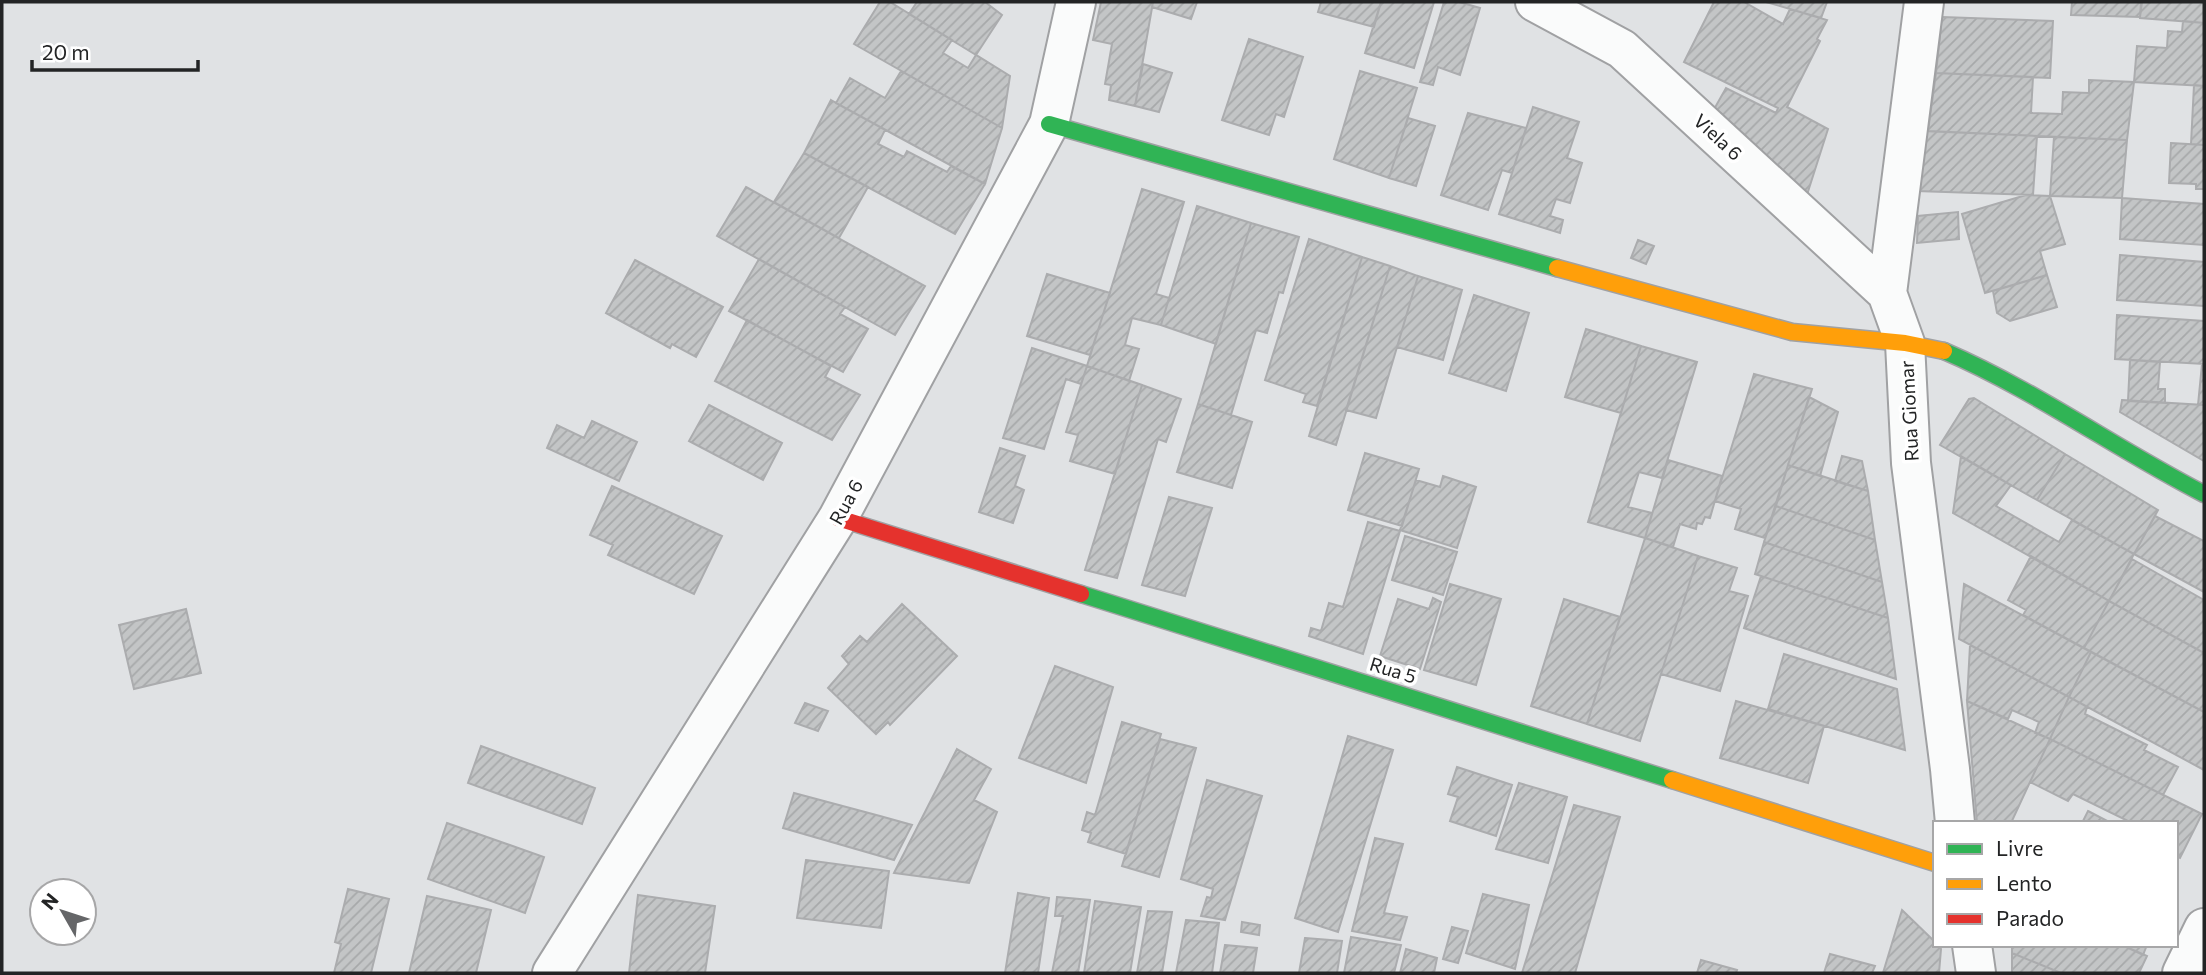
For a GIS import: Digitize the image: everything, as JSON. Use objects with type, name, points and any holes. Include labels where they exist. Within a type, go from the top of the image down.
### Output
[{"type":"street","name":"Rua 6","points":[[552,973],[838,518],[1049,124],[1076,2]]},
{"type":"street","name":"Viela 6","points":[[1535,2],[1622,49],[1887,293]]},
{"type":"street","name":"Rua Giomar","points":[[1924,2],[1887,293],[1905,343],[1911,463],[1955,821]]},
{"type":"street","points":[[1049,124],[1659,298],[1792,332],[1939,349],[1986,369],[2204,495]]},
{"type":"street","name":"Rua 5","points":[[838,518],[1933,862]]},
{"type":"street","points":[[2182,973],[2204,928]]},
{"type":"street","points":[[1972,947],[1976,973]]},
{"type":"building","points":[[880,2],[890,2],[952,40],[943,53],[968,68],[976,55],[1010,76],[1002,128],[854,44]]},
{"type":"building","points":[[917,2],[985,2],[1002,15],[976,55],[909,14]]},
{"type":"building","points":[[1101,2],[1153,2],[1135,106],[1109,100],[1111,85],[1105,84],[1112,44],[1093,40]]},
{"type":"building","points":[[1153,2],[1197,2],[1191,19],[1152,7]]},
{"type":"building","points":[[1321,2],[1381,2],[1374,27],[1318,12]]},
{"type":"building","points":[[1381,2],[1434,2],[1414,68],[1365,53]]},
{"type":"building","points":[[1444,2],[1459,2],[1480,8],[1460,75],[1438,67],[1433,85],[1420,82]]},
{"type":"building","points":[[1714,2],[1744,2],[1783,24],[1790,9],[1827,20],[1817,39],[1820,41],[1787,107],[1828,129],[1805,201],[1713,111],[1726,88],[1776,113],[1778,108],[1684,62]]},
{"type":"building","points":[[1766,2],[1827,2],[1821,18]]},
{"type":"building","points":[[2072,2],[2142,2],[2140,17],[2071,15]]},
{"type":"building","points":[[2141,2],[2204,2],[2204,23],[2140,18]]},
{"type":"building","points":[[1942,17],[2053,21],[2050,78],[1936,73]]},
{"type":"building","points":[[2183,21],[2204,23],[2204,86],[2134,82],[2137,46],[2167,48],[2168,31],[2182,32]]},
{"type":"building","points":[[1249,39],[1303,57],[1284,117],[1276,114],[1269,135],[1222,120]]},
{"type":"building","points":[[1143,64],[1172,73],[1159,112],[1135,106]]},
{"type":"building","points":[[901,71],[1002,128],[985,184],[836,103],[850,78],[885,98]]},
{"type":"building","points":[[1360,71],[1417,88],[1389,178],[1334,159]]},
{"type":"building","points":[[1936,73],[2033,77],[2031,113],[2062,114],[2063,92],[2089,93],[2089,80],[2134,82],[2127,140],[1928,131]]},
{"type":"building","points":[[2194,85],[2204,86],[2204,145],[2191,144]]},
{"type":"building","points":[[831,100],[885,130],[878,144],[904,157],[907,151],[947,172],[951,166],[985,184],[955,234],[804,153]]},
{"type":"building","points":[[1533,107],[1579,122],[1567,158],[1582,163],[1570,203],[1556,199],[1550,216],[1563,220],[1560,233],[1499,214]]},
{"type":"building","points":[[1468,113],[1526,128],[1512,173],[1502,170],[1488,210],[1441,195]]},
{"type":"building","points":[[1408,118],[1435,126],[1416,186],[1389,178]]},
{"type":"building","points":[[1922,131],[2037,136],[2033,195],[1917,191]]},
{"type":"building","points":[[2054,137],[2127,140],[2122,198],[2050,196]]},
{"type":"building","points":[[2171,143],[2204,145],[2204,189],[2196,189],[2196,184],[2169,183]]},
{"type":"building","points":[[804,153],[868,187],[839,238],[774,202]]},
{"type":"building","points":[[746,187],[925,286],[895,335],[717,236]]},
{"type":"building","points":[[1142,189],[1184,202],[1156,294],[1169,298],[1161,325],[1132,318],[1125,345],[1139,349],[1129,381],[1087,366]]},
{"type":"building","points":[[2026,195],[2050,196],[2065,244],[2040,251],[2047,275],[1985,293],[1962,214]]},
{"type":"building","points":[[2122,198],[2204,204],[2204,245],[2120,239]]},
{"type":"building","points":[[1197,206],[1251,223],[1216,344],[1161,325]]},
{"type":"building","points":[[1958,212],[1959,239],[1917,243],[1918,216]]},
{"type":"building","points":[[1251,223],[1299,237],[1283,293],[1279,292],[1267,333],[1256,330],[1231,415],[1198,404]]},
{"type":"building","points":[[1309,239],[1362,257],[1317,406],[1303,402],[1306,394],[1265,380]]},
{"type":"building","points":[[1638,240],[1654,246],[1646,264],[1631,258]]},
{"type":"building","points":[[2120,255],[2204,262],[2204,306],[2117,300]]},
{"type":"building","points":[[1362,257],[1390,266],[1336,445],[1309,436]]},
{"type":"building","points":[[759,259],[845,307],[840,314],[868,329],[843,372],[729,311]]},
{"type":"building","points":[[635,260],[723,307],[696,357],[672,344],[670,348],[606,313]]},
{"type":"building","points":[[1390,266],[1418,276],[1376,418],[1346,410]]},
{"type":"building","points":[[1047,274],[1110,293],[1090,355],[1027,336]]},
{"type":"building","points":[[2047,275],[2057,307],[2010,321],[1997,313],[1993,291]]},
{"type":"building","points":[[1418,276],[1462,290],[1443,360],[1397,347]]},
{"type":"building","points":[[1474,295],[1529,313],[1506,391],[1449,373]]},
{"type":"building","points":[[2117,315],[2204,321],[2204,364],[2115,359]]},
{"type":"building","points":[[747,320],[831,366],[825,377],[860,395],[832,440],[715,381]]},
{"type":"building","points":[[1586,329],[1641,346],[1621,413],[1565,397]]},
{"type":"building","points":[[1641,346],[1697,362],[1662,478],[1639,472],[1628,507],[1652,513],[1645,538],[1588,522]]},
{"type":"building","points":[[1032,348],[1087,366],[1081,384],[1066,379],[1044,449],[1003,438]]},
{"type":"building","points":[[2130,360],[2160,362],[2158,389],[2165,389],[2165,403],[2128,401]]},
{"type":"building","points":[[2202,364],[2204,405],[2198,405]]},
{"type":"building","points":[[1087,366],[1142,385],[1115,474],[1070,461],[1078,435],[1066,432]]},
{"type":"building","points":[[1754,374],[1812,389],[1765,538],[1735,529],[1741,509],[1715,501]]},
{"type":"building","points":[[1142,385],[1181,399],[1166,442],[1158,439],[1117,578],[1085,570]]},
{"type":"building","points":[[1809,397],[1838,412],[1820,476],[1788,465]]},
{"type":"building","points":[[1974,398],[2065,454],[2037,500],[1940,445],[1969,399]]},
{"type":"building","points":[[2122,400],[2204,405],[2204,461],[2120,412]]},
{"type":"building","points":[[1198,404],[1252,422],[1232,488],[1177,472]]},
{"type":"building","points":[[709,405],[782,443],[763,480],[689,441]]},
{"type":"building","points":[[592,421],[637,442],[619,481],[547,448],[557,425],[584,438]]},
{"type":"building","points":[[1000,448],[1025,456],[1015,486],[1024,490],[1013,523],[979,512]]},
{"type":"building","points":[[1365,453],[1419,469],[1402,526],[1348,510]]},
{"type":"building","points":[[2065,454],[2158,510],[2134,554],[2037,500]]},
{"type":"building","points":[[1842,456],[1862,461],[1868,491],[1835,481]]},
{"type":"building","points":[[1961,456],[2011,485],[1996,506],[2059,542],[2072,520],[2134,554],[2109,601],[1953,513]]},
{"type":"building","points":[[1668,460],[1722,476],[1710,518],[1705,517],[1702,524],[1697,523],[1696,529],[1680,524],[1673,547],[1645,538]]},
{"type":"building","points":[[1788,465],[1868,491],[1875,540],[1776,506]]},
{"type":"building","points":[[1443,476],[1476,487],[1457,548],[1400,530],[1416,480],[1440,487]]},
{"type":"building","points":[[612,486],[722,536],[694,594],[608,555],[613,545],[590,535]]},
{"type":"building","points":[[1169,497],[1212,508],[1185,596],[1142,585]]},
{"type":"building","points":[[1776,506],[1875,540],[1882,582],[1764,542]]},
{"type":"building","points":[[2155,516],[2204,541],[2204,592],[2134,554]]},
{"type":"building","points":[[1368,522],[1400,531],[1363,654],[1309,636],[1311,628],[1321,631],[1329,603],[1343,607]]},
{"type":"building","points":[[1405,536],[1457,552],[1443,595],[1392,580]]},
{"type":"building","points":[[1645,538],[1698,556],[1640,741],[1587,724]]},
{"type":"building","points":[[1764,542],[1882,582],[1888,618],[1755,574]]},
{"type":"building","points":[[1698,556],[1737,568],[1729,591],[1748,596],[1720,691],[1661,674]]},
{"type":"building","points":[[2031,556],[2109,601],[2084,648],[2023,615],[2026,610],[2008,600]]},
{"type":"building","points":[[2132,559],[2204,600],[2204,653],[2109,601]]},
{"type":"building","points":[[1761,576],[1888,618],[1896,679],[1744,628]]},
{"type":"building","points":[[1450,584],[1501,599],[1476,685],[1424,670]]},
{"type":"building","points":[[1964,584],[2091,652],[2069,697],[1959,639]]},
{"type":"building","points":[[1433,598],[1441,602],[1420,669],[1380,656],[1398,599],[1429,609]]},
{"type":"building","points":[[1564,599],[1620,617],[1587,724],[1531,706]]},
{"type":"building","points":[[2109,601],[2204,653],[2204,712],[2084,648]]},
{"type":"building","points":[[902,604],[957,656],[890,725],[888,722],[876,734],[828,688],[849,664],[842,656],[860,636],[867,642]]},
{"type":"building","points":[[186,609],[201,673],[134,689],[119,625]]},
{"type":"building","points":[[1970,645],[2069,697],[2050,739],[2035,733],[2039,722],[2012,710],[2008,719],[1967,701]]},
{"type":"building","points":[[2091,652],[2204,712],[2204,770],[2069,697]]},
{"type":"building","points":[[1784,654],[1897,689],[1905,750],[1768,709]]},
{"type":"building","points":[[1055,666],[1113,687],[1086,783],[1019,758]]},
{"type":"building","points":[[2069,697],[2087,707],[2085,714],[2147,745],[2144,750],[2178,767],[2163,795],[2050,739]]},
{"type":"building","points":[[1736,701],[1824,726],[1808,783],[1720,758]]},
{"type":"building","points":[[1967,701],[2050,739],[2012,821],[1977,821]]},
{"type":"building","points":[[805,703],[828,711],[818,731],[795,723]]},
{"type":"building","points":[[1122,722],[1161,734],[1126,854],[1088,842],[1091,833],[1082,830],[1087,812],[1095,815]]},
{"type":"building","points":[[1348,736],[1393,750],[1338,932],[1295,918]]},
{"type":"building","points":[[1160,739],[1196,748],[1159,877],[1122,866]]},
{"type":"building","points":[[2050,739],[2202,814],[2180,858],[2178,821],[2128,821],[2073,794],[2068,801],[2030,782]]},
{"type":"building","points":[[481,746],[595,788],[582,824],[468,783]]},
{"type":"building","points":[[957,749],[991,769],[974,800],[997,812],[969,883],[894,873]]},
{"type":"building","points":[[1457,767],[1512,785],[1496,836],[1450,821],[1458,797],[1448,794]]},
{"type":"building","points":[[1207,780],[1262,796],[1225,920],[1201,916],[1207,897],[1211,898],[1213,889],[1181,879]]},
{"type":"building","points":[[1519,783],[1567,797],[1548,863],[1496,849]]},
{"type":"building","points":[[794,793],[912,825],[894,860],[783,828]]},
{"type":"building","points":[[1574,805],[1620,817],[1575,973],[1522,973]]},
{"type":"building","points":[[2088,811],[2107,821],[2083,821]]},
{"type":"building","points":[[447,823],[544,857],[525,913],[428,879]]},
{"type":"building","points":[[1375,838],[1403,844],[1384,913],[1407,917],[1400,940],[1352,931]]},
{"type":"building","points":[[806,860],[889,871],[881,928],[797,918]]},
{"type":"building","points":[[348,889],[389,899],[371,973],[334,973],[341,944],[335,942]]},
{"type":"building","points":[[1018,893],[1049,898],[1038,973],[1005,973]]},
{"type":"building","points":[[1483,894],[1529,905],[1515,969],[1466,953]]},
{"type":"building","points":[[638,895],[715,906],[705,973],[629,973]]},
{"type":"building","points":[[427,896],[491,910],[476,973],[409,973]]},
{"type":"building","points":[[1057,897],[1090,900],[1078,973],[1052,973],[1063,916],[1055,916]]},
{"type":"building","points":[[1095,901],[1141,907],[1130,973],[1084,973]]},
{"type":"building","points":[[1902,910],[1933,940],[1933,947],[1941,949],[1939,973],[1883,973]]},
{"type":"building","points":[[1148,911],[1172,912],[1162,973],[1137,973]]},
{"type":"building","points":[[1186,920],[1219,923],[1212,973],[1176,973]]},
{"type":"building","points":[[1242,922],[1260,925],[1259,935],[1241,932]]},
{"type":"building","points":[[1452,927],[1468,931],[1458,963],[1443,959]]},
{"type":"building","points":[[1351,937],[1401,945],[1394,973],[1344,973]]},
{"type":"building","points":[[1305,938],[1342,941],[1337,973],[1299,973]]},
{"type":"building","points":[[1225,945],[1257,948],[1253,973],[1220,973]]},
{"type":"building","points":[[2012,947],[2127,947],[2147,956],[2139,973],[2061,973],[2012,953]]},
{"type":"building","points":[[2126,947],[2146,947],[2143,955]]},
{"type":"building","points":[[1406,949],[1437,958],[1434,973],[1400,973]]},
{"type":"building","points":[[2012,953],[2061,973],[2012,973]]},
{"type":"building","points":[[1830,954],[1875,966],[1872,973],[1824,973]]},
{"type":"building","points":[[1701,960],[1737,970],[1736,973],[1697,973]]},
{"type":"traffic: fast","points":[[1049,124],[1557,268]]},
{"type":"traffic: fast","points":[[1944,351],[2011,383],[2204,494]]},
{"type":"traffic: fast","points":[[1081,594],[1672,780]]},
{"type":"traffic: slow","points":[[1557,268],[1792,332],[1905,343],[1944,351]]},
{"type":"traffic: slow","points":[[1672,780],[1933,862]]},
{"type":"traffic: jam","points":[[838,518],[1081,594]]}]
